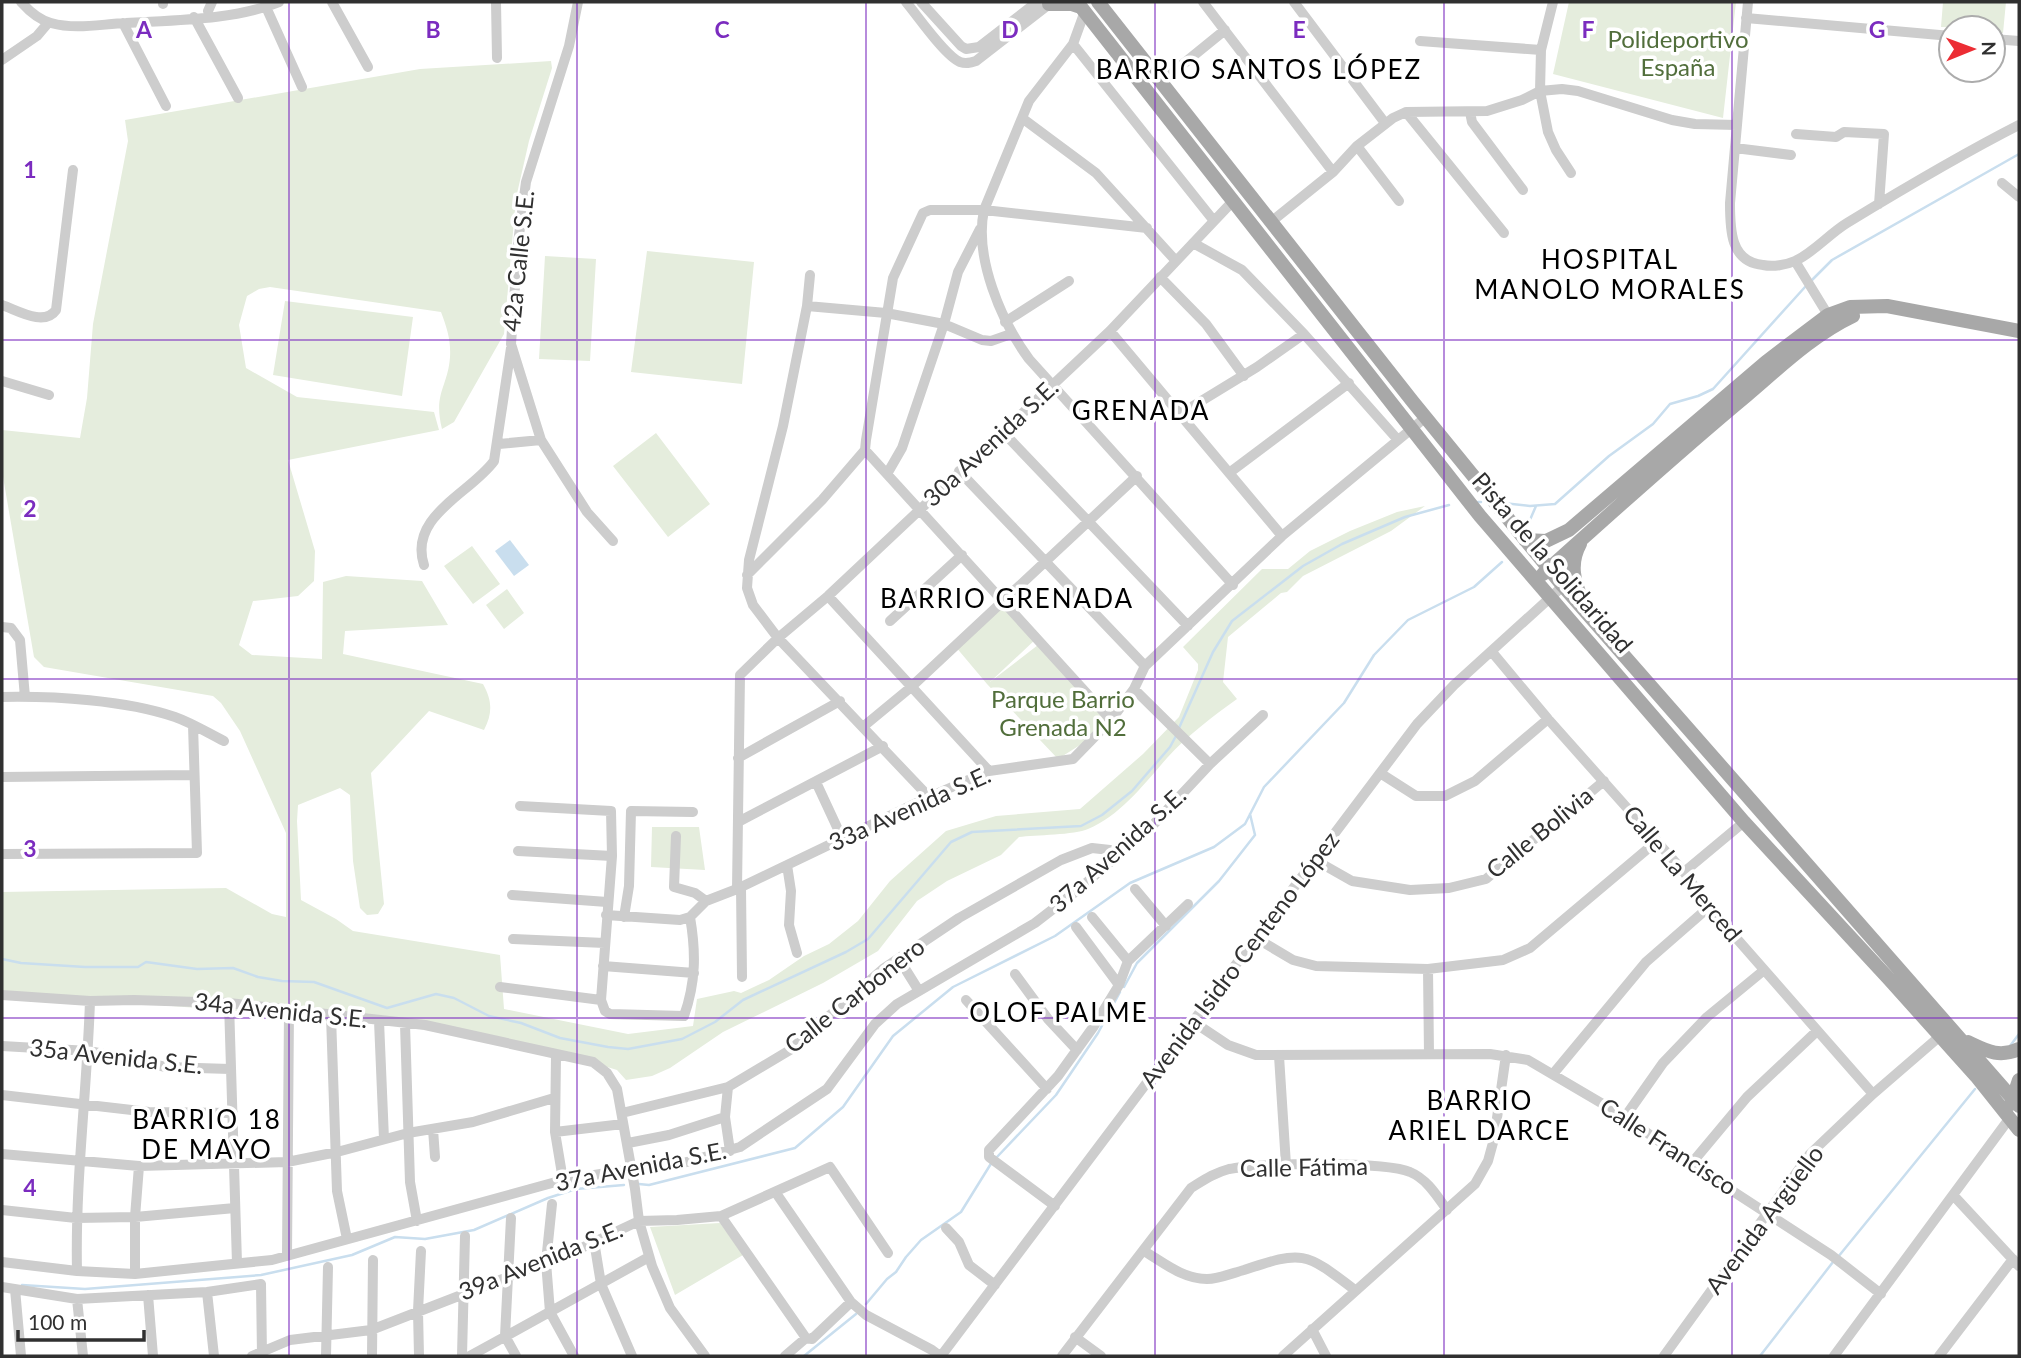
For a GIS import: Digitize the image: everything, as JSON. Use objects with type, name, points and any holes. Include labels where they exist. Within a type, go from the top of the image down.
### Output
[{"type":"main road","name":"Pista de la Solidaridad","points":[[1098,2],[1563,586],[1961,1038],[2016,1112]]},
{"type":"main road","points":[[1046,3],[1081,7]]},
{"type":"main road","name":"Pista de la Solidaridad","points":[[1081,7],[1411,429],[1535,582],[1744,822],[1939,1037],[1976,1076],[2016,1112]]},
{"type":"main road","points":[[1525,540],[1546,541],[1569,530],[1766,362],[1828,316],[1850,307],[1887,306],[2019,331]]},
{"type":"main road","points":[[1828,316],[1833,318],[1867,313],[1900,316],[2019,339]]},
{"type":"main road","points":[[1813,340],[1828,316]]},
{"type":"main road","points":[[1535,582],[1588,532],[1813,340],[1853,316]]},
{"type":"main road","points":[[1588,532],[1576,551],[1573,569],[1577,587],[1589,615]]},
{"type":"main road","points":[[1961,1038],[1996,1054],[2004,1055],[2019,1049]]},
{"type":"main road","points":[[2016,1112],[2019,1080]]},
{"type":"street","points":[[21,2],[34,15],[48,23],[74,27],[194,18],[267,7],[279,2]]},
{"type":"street","points":[[332,2],[368,67]]},
{"type":"street","points":[[496,2],[497,58]]},
{"type":"street","name":"42a Calle S.E.","points":[[578,2],[569,46],[526,182],[518,243],[511,344],[541,440],[587,512],[613,541]]},
{"type":"street","points":[[906,2],[950,54],[960,62],[969,64],[1046,3]]},
{"type":"street","points":[[921,2],[961,46],[972,50],[1046,3]]},
{"type":"street","points":[[1203,2],[1333,172]]},
{"type":"street","points":[[1294,2],[1385,123]]},
{"type":"street","points":[[1553,2],[1541,50],[1540,91],[1548,132],[1571,173]]},
{"type":"street","points":[[1748,2],[1730,231],[1740,255],[1748,261],[1762,265],[1781,265],[1795,261],[1837,230],[1928,173],[2019,125]]},
{"type":"street","points":[[267,7],[302,87]]},
{"type":"street","points":[[887,474],[902,447],[944,324],[958,272],[980,229],[984,210],[1029,101],[1073,44],[1081,7]]},
{"type":"street","points":[[194,18],[238,97]]},
{"type":"street","points":[[1746,18],[1937,35]]},
{"type":"street","points":[[2,60],[37,36],[48,23]]},
{"type":"street","points":[[123,23],[166,106]]},
{"type":"street","points":[[1161,82],[1225,30]]},
{"type":"street","points":[[1420,41],[1541,50]]},
{"type":"street","points":[[1073,44],[1214,221]]},
{"type":"street","points":[[1272,221],[1333,172],[1357,146],[1385,123],[1406,111],[1487,111],[1540,91],[1562,89],[1578,91],[1672,120],[1695,124],[1737,125]]},
{"type":"street","points":[[1406,111],[1504,233]]},
{"type":"street","points":[[1470,113],[1472,122],[1523,190]]},
{"type":"street","points":[[1022,118],[1096,173],[1176,261]]},
{"type":"street","points":[[1796,134],[1836,137],[1844,132],[1884,134],[1879,204]]},
{"type":"street","points":[[1357,146],[1399,201]]},
{"type":"street","points":[[1735,148],[1791,155]]},
{"type":"street","points":[[2,305],[38,318],[46,318],[56,310],[72,170]]},
{"type":"street","points":[[2002,183],[2019,197]]},
{"type":"street","name":"30a Avenida S.E.","points":[[738,758],[740,676],[1110,331],[1233,201]]},
{"type":"street","points":[[747,575],[822,500],[865,450],[886,313],[897,268],[923,213],[930,210],[984,210],[1147,228]]},
{"type":"street","points":[[980,229],[990,281],[1005,322],[1028,359],[1137,476],[1233,585]]},
{"type":"street","points":[[1193,243],[1242,270],[1349,383],[1398,440]]},
{"type":"street","points":[[1795,261],[1828,316]]},
{"type":"street","points":[[810,275],[796,369],[749,560],[747,588],[753,605],[778,638],[929,797]]},
{"type":"street","points":[[1160,277],[1206,324],[1244,376]]},
{"type":"street","points":[[1005,322],[1069,281]]},
{"type":"street","points":[[807,306],[886,313],[944,324],[982,340],[991,341],[1011,334]]},
{"type":"street","points":[[1110,331],[1282,536]]},
{"type":"street","points":[[1181,414],[1244,376],[1304,334]]},
{"type":"street","points":[[424,565],[419,552],[422,537],[438,513],[453,497],[483,476],[495,461],[511,344]]},
{"type":"street","points":[[2,381],[49,395]]},
{"type":"street","points":[[1229,473],[1349,383]]},
{"type":"street","name":"33a Avenida S.E.","points":[[690,917],[706,901],[989,771],[1073,759],[1111,720],[1134,690],[1145,666],[1282,536],[1426,417]]},
{"type":"street","points":[[1002,431],[1188,626]]},
{"type":"street","points":[[499,444],[541,440]]},
{"type":"street","points":[[865,450],[1111,720]]},
{"type":"street","points":[[959,471],[1145,666]]},
{"type":"street","points":[[864,726],[910,688],[1137,476]]},
{"type":"street","points":[[890,621],[962,555]]},
{"type":"street","name":"Avenida Isidro Centeno López","points":[[941,1356],[1417,724],[1454,685],[1563,586]]},
{"type":"street","points":[[828,596],[989,771]]},
{"type":"street","points":[[2,627],[11,628],[20,640],[25,697]]},
{"type":"street","name":"Calle La Merced","points":[[1492,652],[1684,872],[1709,907],[1763,971],[1873,1094]]},
{"type":"street","points":[[1134,690],[1210,764]]},
{"type":"street","points":[[2,698],[75,700],[156,711],[193,725],[224,741]]},
{"type":"street","points":[[742,977],[738,758],[840,701]]},
{"type":"street","name":"37a Avenida S.E.","points":[[2,1262],[78,1271],[135,1274],[287,1256],[563,1180],[632,1168],[676,1165],[740,1147],[827,1089],[875,1024],[897,1004],[1035,923],[1118,855],[1263,715]]},
{"type":"street","points":[[1380,773],[1416,796],[1445,796],[1475,780],[1548,719]]},
{"type":"street","points":[[2,854],[197,853],[193,725]]},
{"type":"street","points":[[738,822],[883,746]]},
{"type":"street","points":[[2,777],[193,775]]},
{"type":"street","name":"Calle Bolivia","points":[[1315,860],[1352,881],[1410,890],[1449,888],[1486,879],[1604,781]]},
{"type":"street","points":[[816,782],[842,838]]},
{"type":"street","points":[[520,806],[611,811],[612,856],[606,915],[601,1000],[605,1011],[610,1014],[684,1016],[692,995],[694,973],[695,947],[690,917],[668,921],[606,915]]},
{"type":"street","points":[[624,917],[629,886],[631,811],[693,812]]},
{"type":"street","points":[[1684,872],[1744,822]]},
{"type":"street","points":[[676,836],[674,887],[695,893],[706,901]]},
{"type":"street","points":[[1256,938],[1293,960],[1315,966],[1428,969],[1503,960],[1530,948],[1657,841]]},
{"type":"street","name":"Calle Carbonero","points":[[623,1119],[728,1087],[790,1050],[834,1013],[848,997],[959,918],[1061,860],[1092,848],[1110,850],[1118,855]]},
{"type":"street","points":[[518,851],[612,856]]},
{"type":"street","points":[[787,865],[791,891],[789,925],[797,953]]},
{"type":"street","points":[[1135,889],[1166,926]]},
{"type":"street","points":[[512,895],[607,902]]},
{"type":"street","points":[[1055,1206],[993,1160],[989,1150],[1047,1089],[1077,1050],[1119,985],[1128,961],[1188,904]]},
{"type":"street","points":[[1553,1074],[1646,962],[1709,907]]},
{"type":"street","points":[[1092,917],[1128,961]]},
{"type":"street","points":[[1076,927],[1119,985]]},
{"type":"street","points":[[513,939],[605,943]]},
{"type":"street","points":[[899,959],[919,991]]},
{"type":"street","points":[[603,965],[694,973]]},
{"type":"street","points":[[1428,969],[1429,1054]]},
{"type":"street","points":[[1625,1117],[1663,1063],[1707,1017],[1763,971]]},
{"type":"street","points":[[1015,974],[1048,1019],[1077,1050]]},
{"type":"street","points":[[500,987],[601,1000]]},
{"type":"street","name":"34a Avenida S.E.","points":[[2,995],[90,1001],[229,1003],[425,1025],[593,1062],[607,1073],[617,1089],[639,1221],[649,1257],[670,1308],[699,1354]]},
{"type":"street","points":[[966,1000],[1047,1089]]},
{"type":"street","points":[[78,1271],[76,1218],[89,1051],[90,1001]]},
{"type":"street","points":[[229,1003],[237,1263]]},
{"type":"street","points":[[287,1256],[289,1010]]},
{"type":"street","points":[[331,1016],[337,1191],[347,1239]]},
{"type":"street","points":[[379,1021],[384,1139]]},
{"type":"street","name":"Calle Francisco","points":[[1192,1021],[1228,1045],[1256,1055],[1506,1055],[1528,1060],[1625,1117],[1690,1164],[1831,1255],[1881,1294]]},
{"type":"street","points":[[405,1024],[408,1133],[417,1221]]},
{"type":"street","points":[[1690,1164],[1747,1097],[1817,1031]]},
{"type":"street","name":"Avenida Argüello","points":[[1664,1356],[1810,1154],[1873,1094],[1939,1037]]},
{"type":"street","name":"35a Avenida S.E.","points":[[2,1045],[89,1051],[166,1067],[230,1069]]},
{"type":"street","points":[[1283,1356],[1475,1184],[1488,1161],[1494,1139],[1506,1055]]},
{"type":"street","points":[[556,1056],[555,1132],[563,1180]]},
{"type":"street","points":[[1279,1056],[1286,1165]]},
{"type":"street","points":[[728,1087],[725,1117],[730,1151]]},
{"type":"street","points":[[2,1095],[149,1112],[233,1112]]},
{"type":"street","points":[[2,1154],[139,1166],[287,1162],[408,1133],[473,1122],[554,1098]]},
{"type":"street","points":[[1834,1356],[2016,1112]]},
{"type":"street","points":[[628,1143],[669,1135],[725,1117]]},
{"type":"street","points":[[555,1132],[623,1119]]},
{"type":"street","points":[[433,1129],[435,1157]]},
{"type":"street","name":"Calle Fátima","points":[[1062,1356],[1191,1188],[1211,1175],[1231,1169],[1286,1165],[1394,1166],[1412,1172],[1429,1186],[1447,1210]]},
{"type":"street","points":[[135,1274],[135,1217],[139,1166]]},
{"type":"street","name":"39a Avenida S.E.","points":[[259,1355],[290,1340],[371,1330],[545,1262],[639,1221],[721,1216],[830,1167],[888,1253]]},
{"type":"street","points":[[776,1193],[851,1302],[866,1315],[941,1356]]},
{"type":"street","points":[[1939,1356],[2016,1262],[1954,1196]]},
{"type":"street","points":[[552,1204],[545,1262],[550,1312],[574,1356]]},
{"type":"street","points":[[2,1210],[76,1218],[135,1217],[235,1208]]},
{"type":"street","points":[[721,1216],[806,1338]]},
{"type":"street","points":[[511,1218],[505,1336],[516,1356]]},
{"type":"street","points":[[946,1228],[959,1242],[966,1261],[995,1285]]},
{"type":"street","points":[[462,1356],[465,1236]]},
{"type":"street","points":[[594,1241],[601,1284],[632,1356]]},
{"type":"street","points":[[419,1356],[421,1251]]},
{"type":"street","points":[[1144,1251],[1185,1275],[1209,1279],[1273,1260],[1304,1256],[1318,1262],[1355,1290]]},
{"type":"street","points":[[470,1356],[649,1257]]},
{"type":"street","points":[[372,1356],[373,1260]]},
{"type":"street","points":[[326,1356],[328,1267]]},
{"type":"street","points":[[2,1287],[77,1299],[207,1292],[261,1284],[259,1355]]},
{"type":"street","points":[[15,1289],[21,1356]]},
{"type":"street","points":[[207,1292],[214,1356]]},
{"type":"street","points":[[148,1295],[153,1356]]},
{"type":"street","points":[[77,1299],[83,1356]]},
{"type":"street","points":[[785,1356],[806,1338],[811,1339],[851,1302]]},
{"type":"street","points":[[1312,1329],[1326,1356]]},
{"type":"street","points":[[1075,1337],[1101,1356]]},
{"type":"green space","name":"Polideportivo España","points":[[1569,2],[1736,2],[1723,118],[1553,74]]},
{"type":"green space","points":[[1943,2],[2006,2],[2005,14],[1942,14]]},
{"type":"green space","points":[[551,61],[552,68],[529,141],[516,198],[504,334],[454,422],[442,429],[439,407],[449,367],[450,351],[441,312],[270,287],[259,289],[247,296],[239,325],[246,368],[297,397],[434,412],[439,430],[288,460],[315,551],[314,581],[298,596],[253,601],[239,645],[252,655],[322,659],[323,582],[346,576],[422,581],[448,625],[345,631],[343,654],[483,684],[490,707],[487,724],[484,730],[429,711],[371,773],[384,904],[378,914],[367,915],[360,908],[353,861],[350,795],[340,788],[298,805],[301,900],[353,931],[500,955],[504,1009],[628,1034],[693,1026],[697,999],[734,991],[741,993],[769,980],[804,956],[829,944],[858,921],[890,881],[946,831],[996,816],[1080,809],[1143,754],[1179,717],[1198,670],[1198,664],[1183,647],[1262,569],[1288,569],[1310,551],[1350,531],[1397,512],[1425,506],[1391,531],[1303,576],[1287,592],[1281,593],[1228,637],[1223,682],[1237,699],[1183,742],[1111,816],[1082,831],[1019,837],[1001,855],[947,881],[917,901],[878,951],[823,983],[723,1032],[670,1068],[652,1076],[626,1080],[617,1070],[588,1061],[379,1021],[331,1021],[289,1015],[132,1003],[2,996],[2,892],[226,888],[272,914],[286,917],[286,833],[240,731],[221,703],[213,696],[44,667],[34,657],[2,471],[2,430],[80,438],[87,398],[93,324],[128,141],[125,120],[420,69]]},
{"type":"green space","points":[[647,251],[754,262],[742,384],[631,372]]},
{"type":"green space","points":[[545,256],[596,259],[590,361],[539,359]]},
{"type":"green space","points":[[285,301],[413,317],[402,396],[273,375]]},
{"type":"green space","points":[[656,433],[710,504],[668,537],[613,466]]},
{"type":"green space","points":[[472,546],[500,584],[473,604],[444,566]]},
{"type":"green space","points":[[507,589],[524,613],[504,629],[486,605]]},
{"type":"green space","name":"Parque Barrio Grenada N2","points":[[1005,601],[1037,638],[990,682],[1038,645],[1124,723],[1113,724],[1058,759],[955,646]]},
{"type":"green space","points":[[652,827],[699,827],[705,870],[651,867]]},
{"type":"green space","points":[[720,1223],[743,1255],[675,1295],[650,1227]]},
{"type":"water","points":[[510,540],[529,565],[514,576],[495,551]]},
{"type":"waterway","points":[[1812,280],[1832,260],[2019,154]]},
{"type":"waterway","points":[[1503,503],[1530,506],[1555,504],[1609,456],[1653,424],[1670,404],[1713,389],[1805,287]]},
{"type":"waterway","points":[[1179,728],[1213,652],[1232,621],[1303,566],[1342,544],[1405,517],[1449,505]]},
{"type":"waterway","points":[[1526,529],[1536,506]]},
{"type":"waterway","points":[[639,1184],[649,1185],[795,1148],[843,1107],[893,1036],[953,987],[1055,936],[1130,883],[1214,847],[1245,824],[1264,787],[1344,703],[1374,655],[1408,620],[1474,587],[1502,562]]},
{"type":"waterway","points":[[2,959],[21,963],[85,967],[138,967],[146,962],[197,969],[233,968],[258,977],[314,982],[387,1008],[436,994],[454,998],[489,1016],[521,1023],[560,1038],[608,1047],[628,1049],[682,1039],[715,1022],[743,1000],[868,939],[951,842],[972,832],[1081,826],[1102,815],[1132,791],[1170,747],[1177,734]]},
{"type":"waterway","points":[[1124,987],[1137,963],[1219,881],[1255,835],[1250,814]]},
{"type":"waterway","points":[[997,1157],[1056,1095],[1098,1033],[1120,992]]},
{"type":"waterway","points":[[2010,1046],[2019,1034]]},
{"type":"waterway","points":[[1838,1257],[1975,1089]]},
{"type":"waterway","points":[[866,1304],[921,1240],[961,1212],[992,1162]]},
{"type":"waterway","points":[[22,1285],[85,1289],[261,1275],[352,1255],[395,1237],[425,1239],[474,1230],[576,1189],[624,1185]]},
{"type":"waterway","points":[[1760,1356],[1833,1262]]},
{"type":"waterway","points":[[804,1356],[856,1314]]},
{"type":"district","name":"BARRIO SANTOS LÓPEZ","points":[[1259,70]]},
{"type":"district","name":"HOSPITAL MANOLO MORALES","points":[[1610,275]]},
{"type":"district","name":"GRENADA","points":[[1141,411]]},
{"type":"district","name":"BARRIO GRENADA","points":[[1007,599]]},
{"type":"district","name":"OLOF PALME","points":[[1059,1013]]},
{"type":"district","name":"BARRIO ARIEL DARCE","points":[[1480,1116]]},
{"type":"district","name":"BARRIO 18 DE MAYO","points":[[207,1135]]}]
